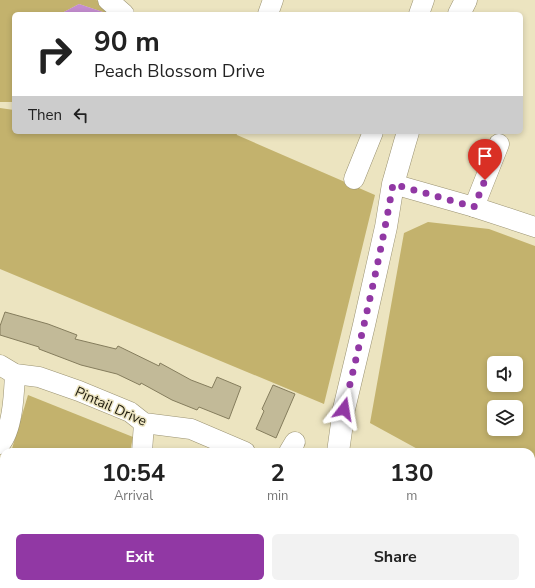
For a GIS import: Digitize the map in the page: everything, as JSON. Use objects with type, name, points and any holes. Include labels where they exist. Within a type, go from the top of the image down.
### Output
[{"type":"street","points":[[108,0],[122,12]]},
{"type":"street","points":[[269,12],[273,0]]},
{"type":"street","points":[[420,12],[424,0]]},
{"type":"street","points":[[460,12],[466,0]]},
{"type":"street","points":[[354,179],[372,134]]},
{"type":"street","points":[[339,448],[344,409],[386,227],[393,184],[407,134]]},
{"type":"street","points":[[474,207],[499,144]]},
{"type":"street","points":[[393,184],[474,207],[535,227]]},
{"type":"street","points":[[0,444],[4,440],[12,412],[8,369]]},
{"type":"street","name":"Pintail Drive","points":[[8,369],[39,377],[79,391],[130,412],[144,424],[191,429],[236,448]]},
{"type":"street","points":[[142,448],[144,424]]},
{"type":"shaded area","points":[[0,0],[96,0],[111,12],[103,12],[79,4],[64,12],[12,12],[12,102],[0,102]]},
{"type":"shaded area","points":[[79,4],[103,12],[64,12]]},
{"type":"shaded area","points":[[0,108],[12,110],[12,134],[237,134],[375,195],[324,404],[0,269]]},
{"type":"shaded area","points":[[428,222],[489,229],[535,246],[535,448],[416,448],[370,423],[404,233]]},
{"type":"shaded area","points":[[28,395],[133,437],[131,448],[12,448]]},
{"type":"building","points":[[5,312],[48,324],[77,335],[75,339],[116,349],[118,346],[159,366],[160,363],[191,380],[212,388],[217,377],[241,387],[229,419],[199,407],[197,410],[172,400],[141,383],[140,385],[117,374],[81,365],[39,349],[39,347],[0,335],[0,326]]},
{"type":"building","points":[[273,385],[295,394],[276,438],[256,429],[264,411],[262,409]]},
{"type":"route","points":[[344,409],[386,227],[393,184],[474,207],[485,180]]}]
